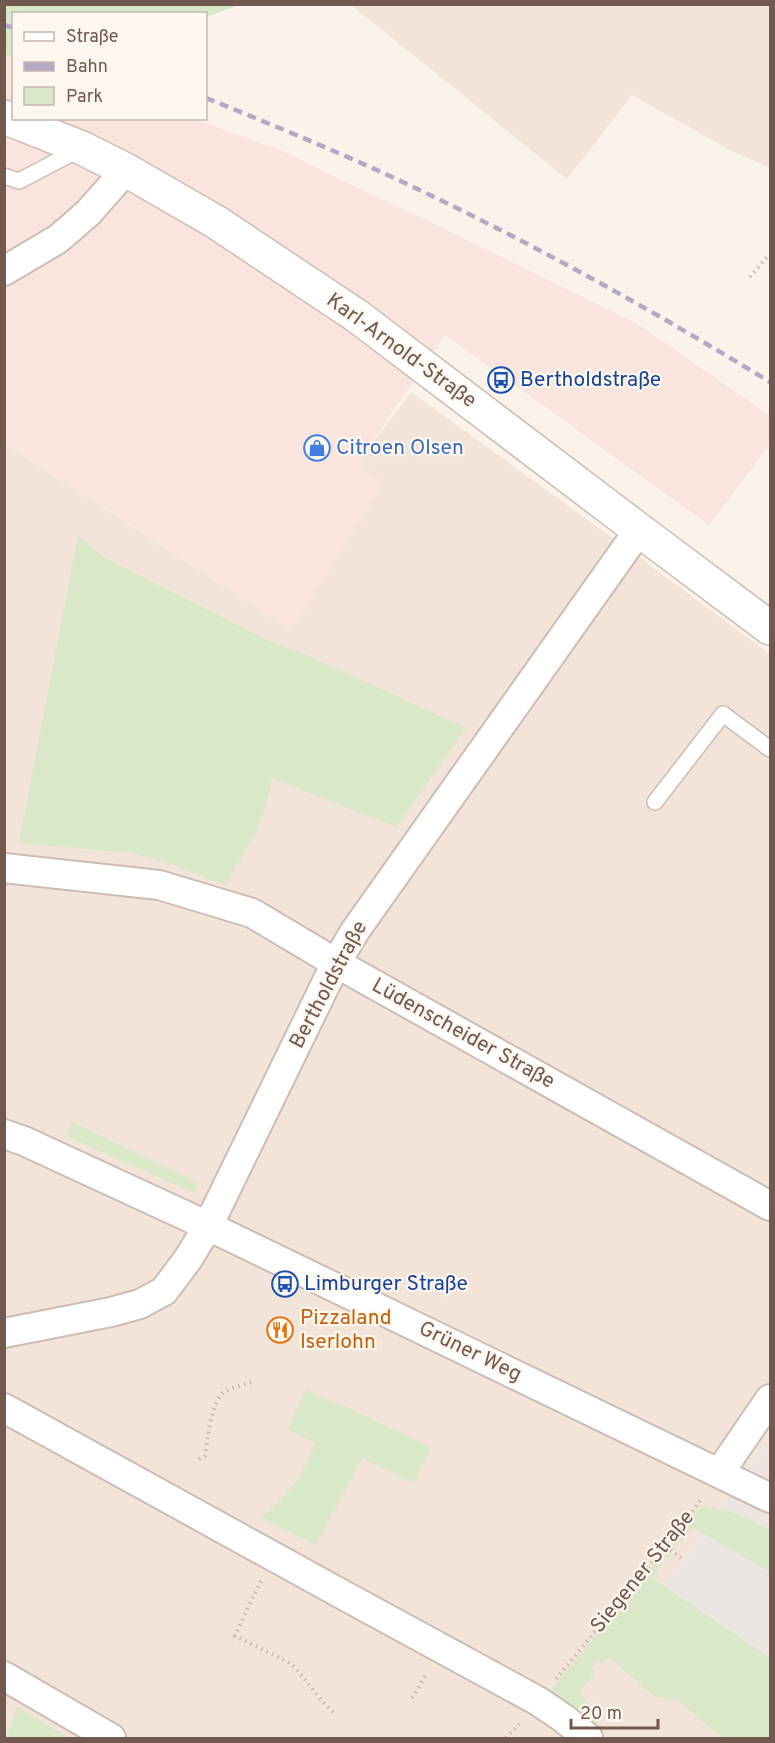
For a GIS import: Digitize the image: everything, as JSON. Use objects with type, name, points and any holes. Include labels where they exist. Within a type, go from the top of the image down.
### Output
[{"type":"main road","name":"Karl-Arnold-Straße","points":[[4,117],[82,148],[126,170],[216,222],[357,316],[771,628]]},
{"type":"street","points":[[4,271],[58,239],[88,213],[126,170]]},
{"type":"street","name":"Bertholdstraße","points":[[4,1333],[111,1312],[140,1304],[164,1291],[188,1259],[208,1226],[336,963],[362,921],[639,530]]},
{"type":"street","name":"Lüdenscheider Straße","points":[[4,868],[159,885],[252,913],[336,963],[771,1206]]},
{"type":"street","name":"Grüner Weg","points":[[4,1134],[24,1141],[208,1226],[771,1498]]},
{"type":"street","points":[[720,1472],[771,1399]]},
{"type":"street","points":[[4,1408],[538,1701],[588,1738]]},
{"type":"street","points":[[4,1676],[111,1738]]},
{"type":"lane","points":[[12,178],[82,148]]},
{"type":"lane","points":[[655,802],[723,714],[771,749]]},
{"type":"path","points":[[750,277],[767,257],[771,256]]},
{"type":"path","points":[[199,1458],[205,1456],[209,1428],[223,1392],[252,1382]]},
{"type":"path","name":"Siegener Straße","points":[[506,1738],[683,1525],[720,1472]]},
{"type":"path","points":[[666,1546],[681,1558]]},
{"type":"path","points":[[248,1607],[235,1636],[290,1663],[334,1713]]},
{"type":"path","points":[[412,1698],[427,1673]]},
{"type":"shaded area","points":[[351,5],[770,5],[770,168],[728,149],[632,95],[567,179]]},
{"type":"shaded area","points":[[4,54],[12,57],[12,120],[197,120],[285,152],[635,322],[770,416],[770,445],[709,525],[445,335],[358,463],[384,484],[291,630],[5,443]]},
{"type":"shaded area","points":[[411,392],[770,654],[770,1435],[645,1618],[770,1738],[5,1738],[4,443],[291,630],[383,484],[358,463]]},
{"type":"shaded area","points":[[770,1435],[770,1724],[644,1618]]},
{"type":"green space","points":[[5,4],[239,5],[207,17],[207,12],[12,12],[12,57],[5,55]]},
{"type":"green space","points":[[78,536],[105,558],[269,641],[309,656],[466,728],[396,827],[272,778],[259,826],[226,886],[167,862],[131,853],[19,843]]},
{"type":"green space","points":[[73,1122],[198,1183],[194,1193],[66,1136]]},
{"type":"green space","points":[[306,1390],[431,1447],[414,1483],[362,1458],[316,1545],[261,1518],[294,1484],[316,1443],[288,1429]]},
{"type":"green space","points":[[705,1506],[741,1515],[770,1530],[770,1572],[692,1527],[667,1558],[662,1555],[699,1509]]},
{"type":"green space","points":[[658,1559],[663,1563],[652,1578],[770,1658],[770,1738],[722,1738],[679,1701],[655,1697],[609,1657],[603,1664],[598,1659],[591,1667],[596,1672],[579,1693],[593,1708],[599,1719],[596,1729],[548,1694]]},
{"type":"green space","points":[[17,1707],[69,1738],[6,1738]]},
{"type":"railway","points":[[4,25],[12,27]]},
{"type":"railway","points":[[207,98],[357,161],[500,230],[636,303],[770,382]]},
{"type":"place","name":"Bertholdstraße","points":[[501,380]]},
{"type":"place","name":"Citroen Olsen","points":[[317,448]]},
{"type":"place","name":"Limburger Straße","points":[[285,1284]]},
{"type":"place","name":"Pizzaland Iserlohn","points":[[280,1330]]}]
